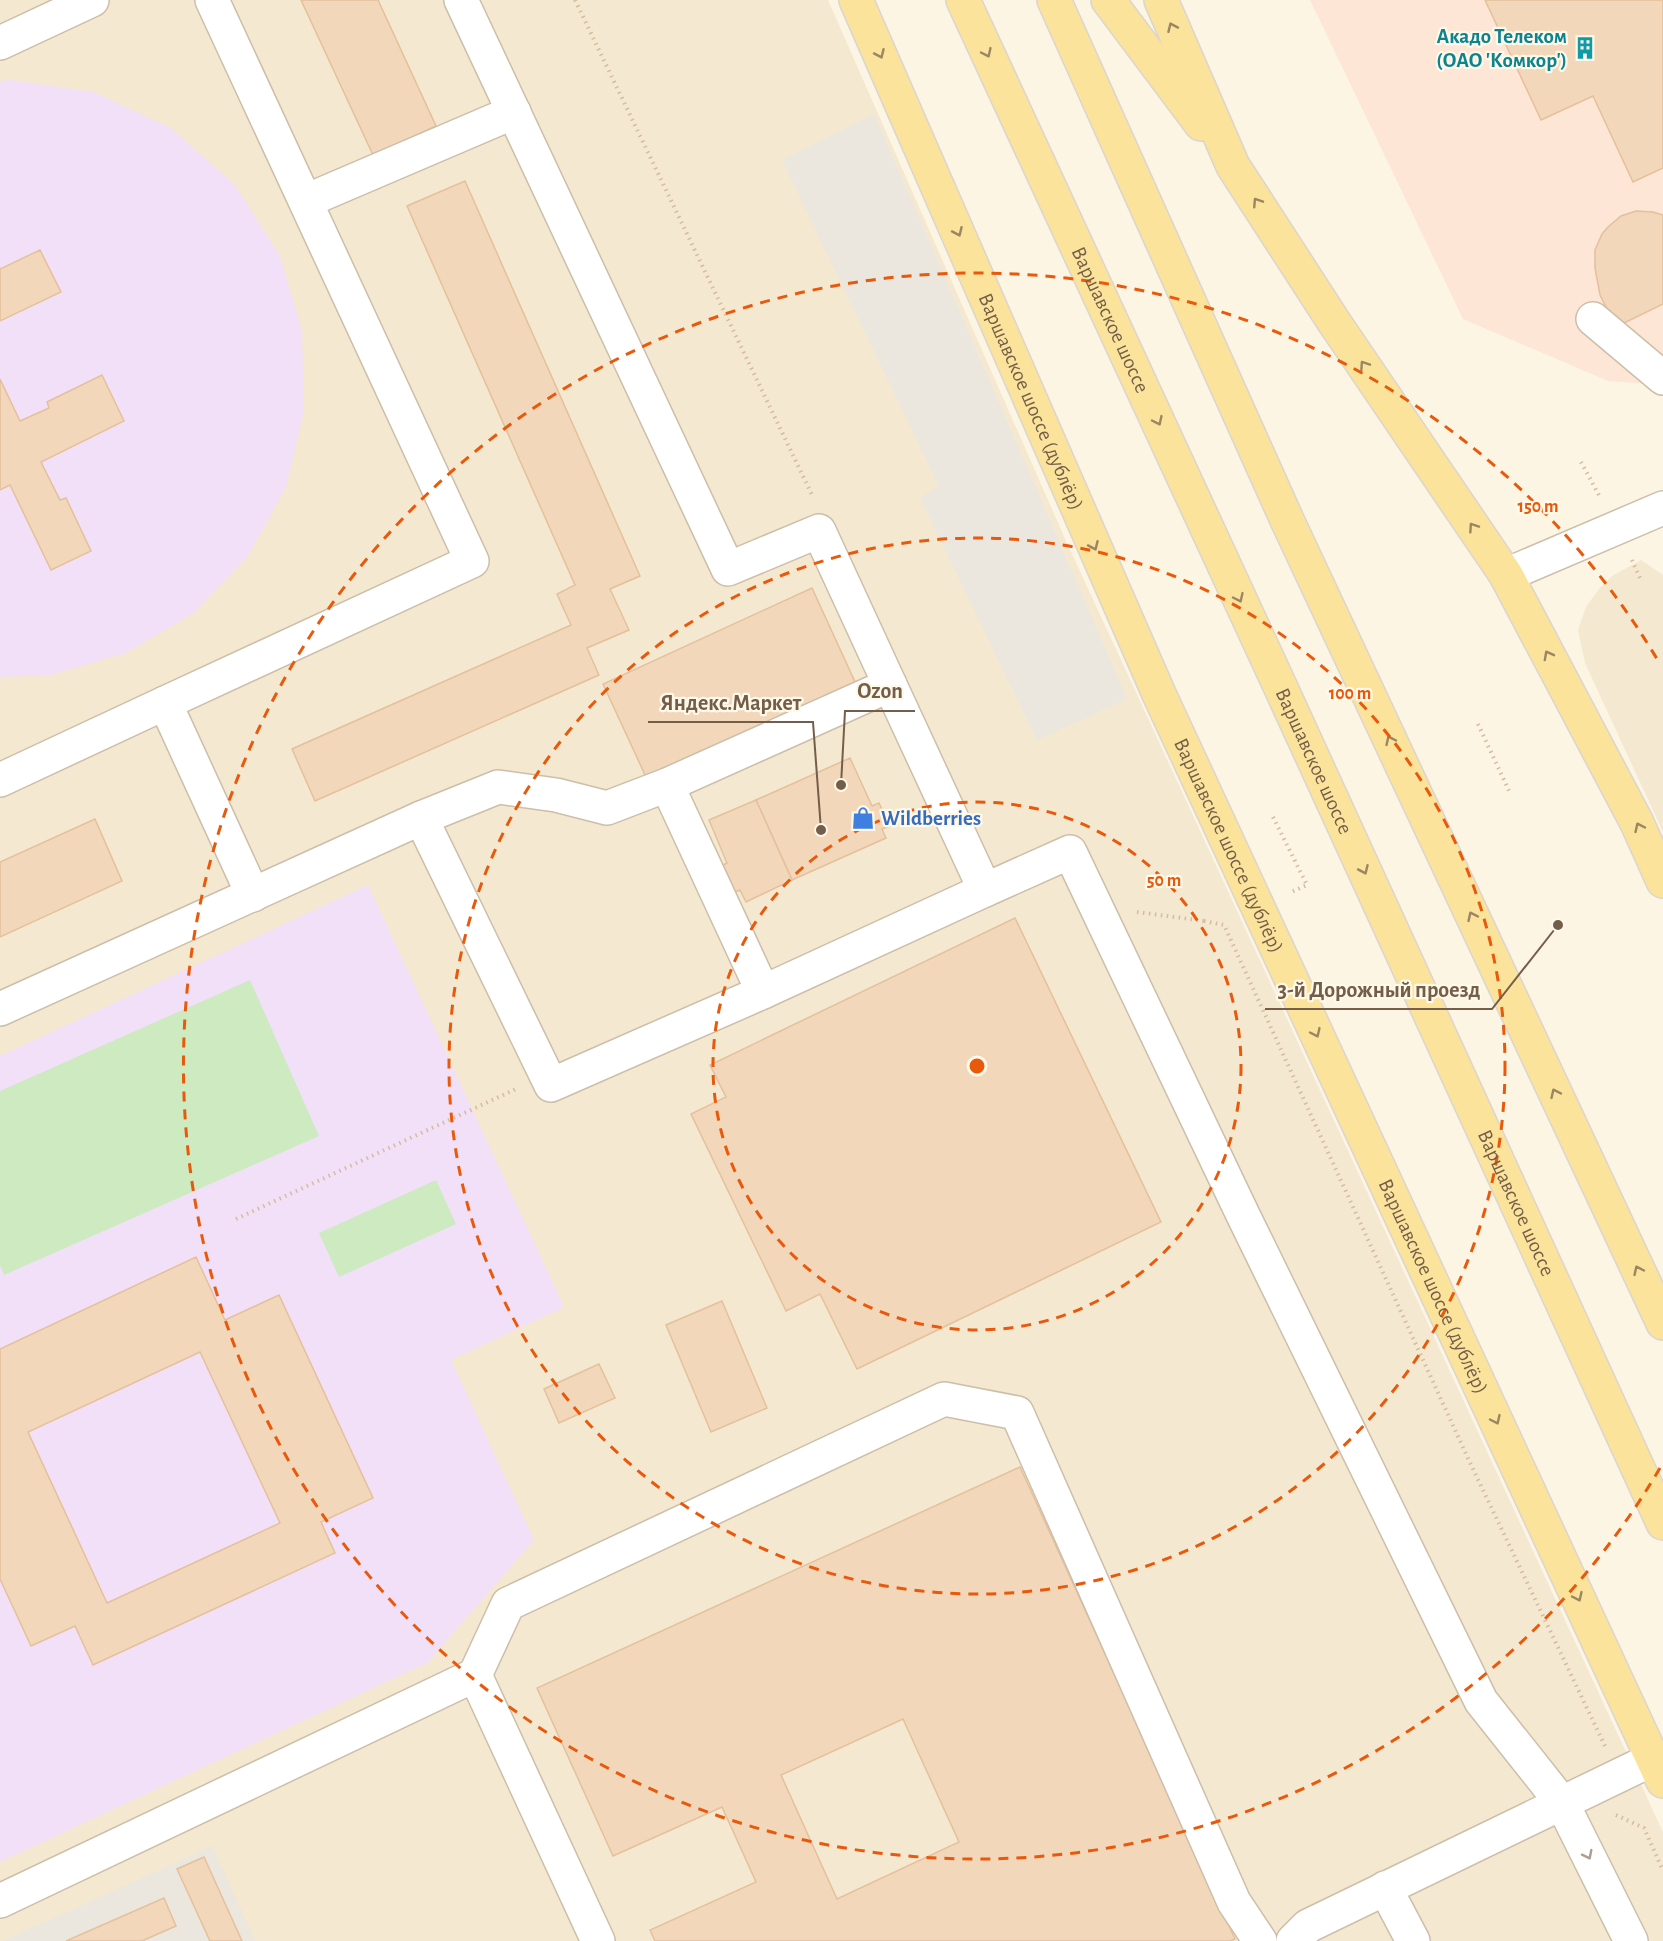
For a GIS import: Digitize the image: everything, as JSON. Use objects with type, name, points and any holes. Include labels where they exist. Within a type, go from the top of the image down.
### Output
[{"type":"main road","name":"Варшавское шоссе (дублёр)","points":[[856,0],[1159,694],[1658,1770]]},
{"type":"main road","name":"Варшавское шоссе","points":[[963,0],[1663,1523]]},
{"type":"main road","points":[[1054,0],[1287,520],[1663,1323]]},
{"type":"main road","points":[[1107,0],[1233,166],[1334,322],[1506,575],[1637,823],[1663,880]]},
{"type":"main road","points":[[1161,0],[1233,166]]},
{"type":"street","points":[[0,43],[92,0]]},
{"type":"street","points":[[0,780],[472,561],[212,0]]},
{"type":"street","points":[[461,0],[728,569],[819,531],[985,890]]},
{"type":"street","points":[[306,201],[514,112]]},
{"type":"street","points":[[1593,319],[1663,378]]},
{"type":"street","points":[[1506,575],[1663,508]]},
{"type":"street","points":[[0,1010],[422,818],[498,787],[556,795],[607,808],[667,785],[890,685]]},
{"type":"street","points":[[165,703],[254,895]]},
{"type":"street","points":[[667,785],[763,992]]},
{"type":"street","points":[[422,818],[551,1085],[763,992],[1070,852],[1243,1215],[1481,1701],[1562,1803],[1631,1941]]},
{"type":"street","points":[[0,1901],[475,1676],[508,1604],[944,1399],[1017,1413],[1234,1902],[1260,1941]]},
{"type":"street","points":[[475,1676],[598,1941]]},
{"type":"street","points":[[1293,1941],[1308,1926],[1596,1787],[1658,1770]]},
{"type":"street","points":[[1385,1888],[1413,1941]]},
{"type":"path","points":[[575,0],[812,493],[819,531]]},
{"type":"path","points":[[1478,724],[1510,793]]},
{"type":"path","points":[[1273,817],[1307,885]]},
{"type":"path","points":[[1138,912],[1224,925],[1472,1467],[1607,1750],[1596,1787],[1610,1812],[1644,1828],[1663,1871]]},
{"type":"path","points":[[236,1219],[546,1075]]},
{"type":"shaded area","points":[[0,0],[828,0],[1066,541],[1663,1832],[1663,1941],[0,1941]]},
{"type":"shaded area","points":[[1310,0],[1663,0],[1663,385],[1608,381],[1463,319]]},
{"type":"shaded area","points":[[10,80],[94,92],[171,128],[235,185],[280,256],[302,331],[304,410],[286,487],[248,556],[194,613],[126,653],[51,675],[0,677],[0,81]]},
{"type":"shaded area","points":[[874,114],[1127,699],[1037,740],[920,498],[939,486],[782,160]]},
{"type":"shaded area","points":[[1641,560],[1663,575],[1663,832],[1585,663],[1578,630],[1586,607],[1599,589],[1612,576]]},
{"type":"shaded area","points":[[368,885],[564,1307],[451,1360],[534,1540],[427,1663],[0,1862],[0,1056]]},
{"type":"shaded area","points":[[212,1846],[255,1941],[3,1941]]},
{"type":"green space","points":[[250,980],[319,1136],[4,1275],[0,1265],[0,1091]]},
{"type":"green space","points":[[436,1180],[456,1224],[339,1277],[319,1233]]},
{"type":"building","points":[[301,0],[378,0],[436,126],[373,155]]},
{"type":"building","name":"Акадо Телеком (ОАО 'Комкор')","points":[[1485,0],[1663,0],[1663,168],[1633,182],[1593,96],[1541,120]]},
{"type":"building","points":[[465,181],[640,576],[610,589],[629,630],[587,648],[599,675],[315,801],[292,749],[571,625],[557,594],[575,585],[407,206]]},
{"type":"building","points":[[1636,211],[1663,215],[1663,304],[1616,327],[1600,295],[1595,268],[1595,250],[1608,227],[1621,216]]},
{"type":"building","points":[[40,250],[61,292],[0,321],[0,269]]},
{"type":"building","points":[[102,375],[124,421],[41,462],[60,500],[66,498],[91,551],[51,570],[10,485],[0,490],[0,379],[20,421],[49,408],[47,402]]},
{"type":"building","points":[[812,588],[855,682],[646,777],[603,684]]},
{"type":"building","points":[[850,758],[872,806],[879,803],[890,826],[882,829],[886,838],[792,880],[756,800]]},
{"type":"building","points":[[756,800],[792,880],[746,902],[740,890],[726,896],[714,869],[727,863],[709,820]]},
{"type":"building","points":[[95,819],[122,881],[0,937],[0,862]]},
{"type":"building","points":[[1015,918],[1161,1222],[857,1369],[820,1294],[786,1311],[691,1114],[726,1097],[710,1065]]},
{"type":"building","points":[[196,1257],[225,1320],[279,1295],[373,1498],[321,1522],[335,1553],[93,1665],[75,1626],[31,1646],[0,1579],[0,1349]],"holes":[[[200,1352],[280,1523],[107,1603],[28,1432]]]},
{"type":"building","points":[[722,1301],[767,1408],[711,1432],[666,1325]]},
{"type":"building","points":[[599,1364],[615,1398],[559,1423],[544,1389]]},
{"type":"building","points":[[1020,1467],[1235,1939],[1230,1941],[655,1941],[650,1930],[756,1882],[722,1807],[613,1856],[537,1688]],"holes":[[[903,1719],[959,1842],[837,1899],[781,1775]]]},
{"type":"building","points":[[204,1857],[242,1941],[210,1941],[177,1869]]},
{"type":"building","points":[[164,1898],[176,1926],[142,1941],[66,1941]]},
{"type":"place","name":"Акадо Телеком (ОАО 'Комкор')","points":[[1585,48]]},
{"type":"place","name":"Ozon","points":[[841,785]]},
{"type":"place","name":"Wildberries","points":[[863,818]]},
{"type":"place","name":"Яндекс.Маркет","points":[[821,830]]},
{"type":"place","name":"3-й Дорожный проезд","points":[[1558,925]]}]
